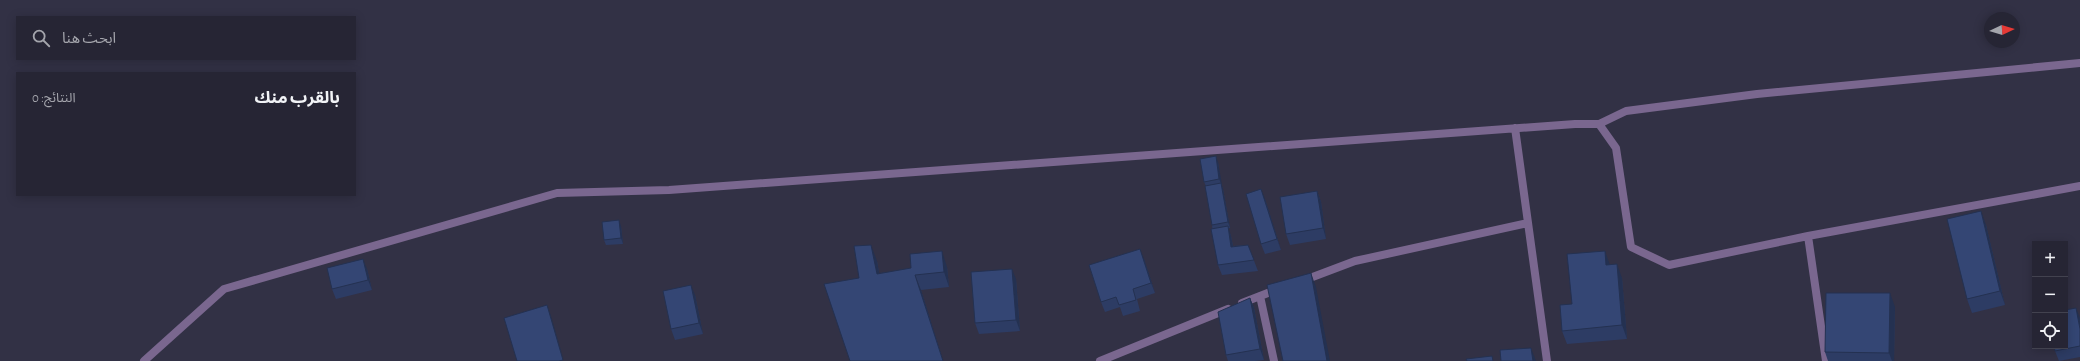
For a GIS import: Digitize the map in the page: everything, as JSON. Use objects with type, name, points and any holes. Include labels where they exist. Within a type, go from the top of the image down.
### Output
[{"type":"street","points":[[144,361],[224,289],[557,193],[669,190],[1515,128],[1599,124],[1626,111],[1757,94],[2080,63]]},
{"type":"street","points":[[1599,124],[1616,148],[1631,247],[1669,264],[1808,236],[2080,186]]},
{"type":"street","points":[[1515,128],[1547,361]]},
{"type":"street","points":[[1100,361],[1260,296],[1355,261],[1528,222]]},
{"type":"street","points":[[1808,236],[1826,361]]},
{"type":"street","points":[[1260,296],[1274,361]]},
{"type":"building","points":[[1216,156],[1219,179],[1204,182],[1200,159]]},
{"type":"building","points":[[1221,183],[1228,222],[1212,225],[1205,186]]},
{"type":"building","points":[[1261,189],[1277,239],[1261,244],[1246,194]]},
{"type":"building","points":[[1317,191],[1323,228],[1286,234],[1280,197]]},
{"type":"building","points":[[1981,211],[2000,291],[1967,299],[1947,219]]},
{"type":"building","points":[[619,220],[621,238],[604,240],[602,222]]},
{"type":"building","points":[[1228,226],[1231,247],[1248,245],[1254,260],[1218,265],[1211,229]]},
{"type":"building","points":[[871,245],[877,274],[911,268],[910,254],[942,251],[944,272],[915,275],[943,361],[850,361],[824,284],[859,278],[854,246]]},
{"type":"building","points":[[1140,249],[1151,283],[1133,289],[1136,300],[1119,305],[1116,297],[1101,302],[1089,265]]},
{"type":"building","points":[[1605,251],[1606,265],[1617,264],[1622,325],[1562,331],[1560,305],[1572,304],[1567,254]]},
{"type":"building","points":[[363,259],[368,280],[332,289],[327,268]]},
{"type":"building","points":[[1012,269],[1016,320],[975,323],[971,272]]},
{"type":"building","points":[[1311,273],[1327,361],[1283,361],[1267,285]]},
{"type":"building","points":[[691,285],[699,323],[671,329],[663,291]]},
{"type":"building","points":[[1826,293],[1890,293],[1889,353],[1825,352]]},
{"type":"building","points":[[1250,298],[1260,349],[1226,355],[1218,312]]},
{"type":"building","points":[[547,305],[563,360],[517,361],[504,318]]},
{"type":"building","points":[[2076,308],[2080,329],[2080,346],[2068,348],[2068,313],[2068,309]]},
{"type":"building","points":[[1531,348],[1533,361],[1501,361],[1500,350]]},
{"type":"building","points":[[2055,349],[2065,349],[2055,351]]},
{"type":"building","points":[[1492,356],[1493,361],[1467,361],[1466,359]]}]
